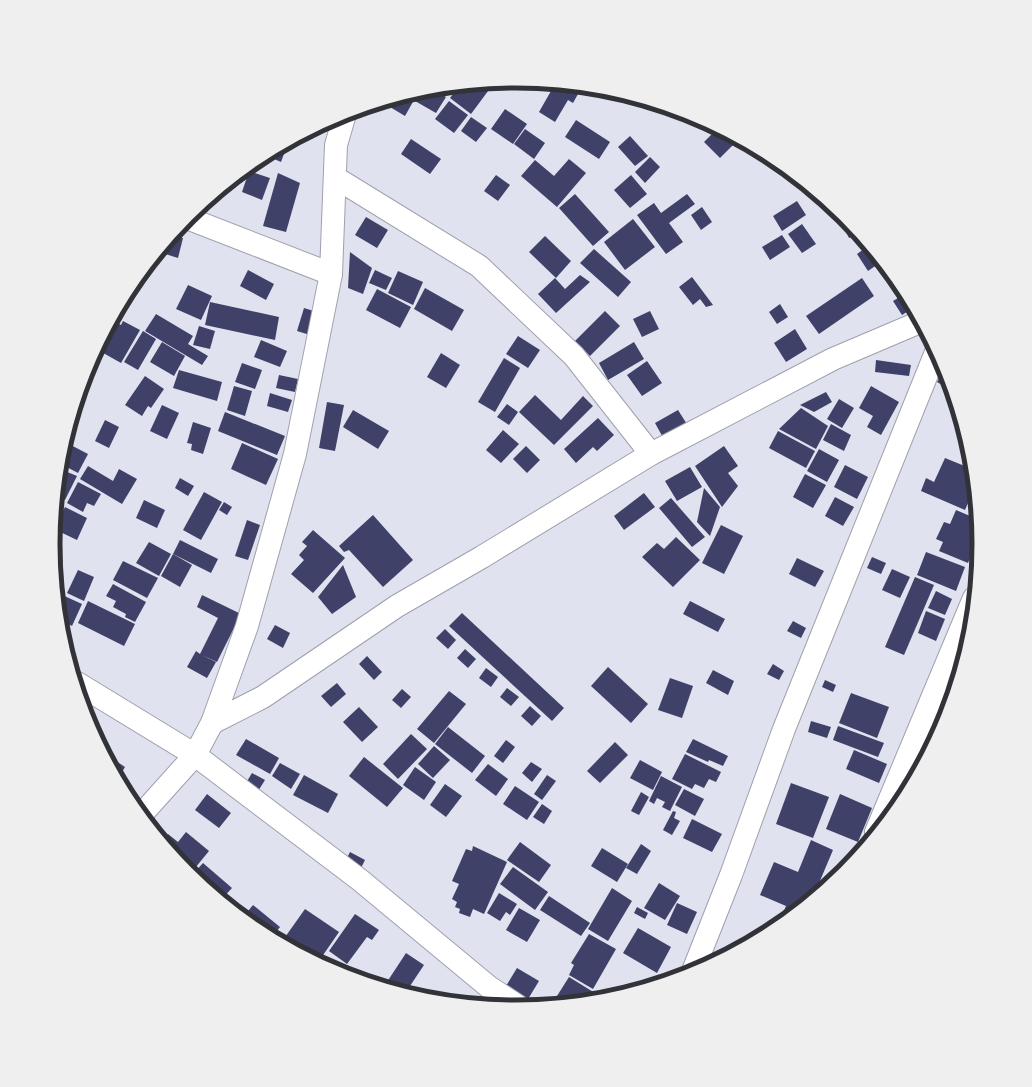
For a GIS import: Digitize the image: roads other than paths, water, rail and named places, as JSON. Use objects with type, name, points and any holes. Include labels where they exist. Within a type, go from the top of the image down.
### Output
[{"type":"street","points":[[146,810],[195,755],[212,724],[247,626],[295,454],[331,274],[336,178],[336,145],[343,121]]},
{"type":"street","points":[[336,178],[479,266],[574,356],[651,454]]},
{"type":"street","points":[[194,221],[331,274]]},
{"type":"street","points":[[212,724],[263,697],[397,606],[482,558],[651,454],[832,359],[915,324]]},
{"type":"street","points":[[696,963],[731,875],[784,729],[933,360]]},
{"type":"street","points":[[893,800],[965,620]]},
{"type":"street","points":[[83,687],[195,755],[360,880],[489,987],[508,1000]]}]
